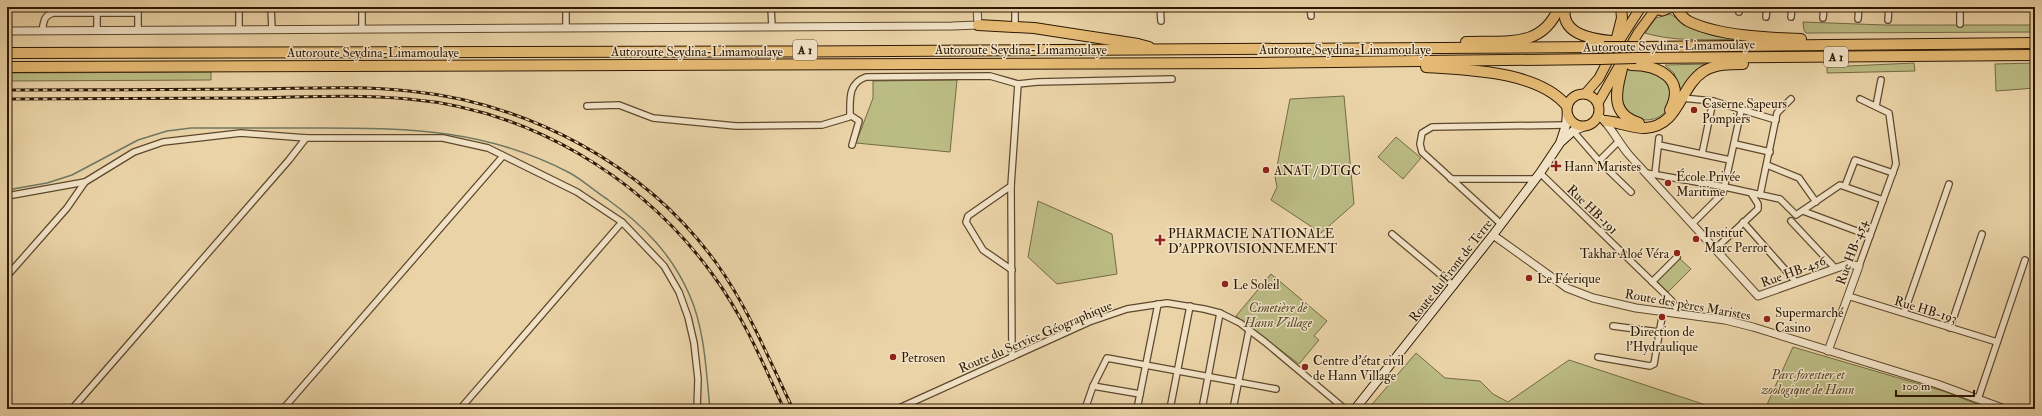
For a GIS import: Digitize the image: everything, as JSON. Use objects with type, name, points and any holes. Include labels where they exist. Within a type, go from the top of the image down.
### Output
[{"type":"highway","points":[[1380,49],[1431,43],[1530,38],[1548,26],[1559,7]]},
{"type":"highway","points":[[1565,7],[1566,18],[1576,33],[1582,37],[1610,46],[1622,18],[1621,7]]},
{"type":"highway","points":[[1676,7],[1683,17],[1688,20],[1720,30],[1764,36],[1883,44]]},
{"type":"highway","points":[[978,25],[1015,26],[1138,44],[1159,51]]},
{"type":"highway","name":"Autoroute Seydina-Limamoulaye","points":[[7,53],[463,51],[1159,51],[1610,46],[1644,44],[1684,46],[2035,43]]},
{"type":"highway","points":[[1625,54],[1616,90],[1620,109],[1629,119],[1640,124],[1652,123],[1666,115],[1674,103],[1674,90],[1668,77],[1657,68],[1634,61]]},
{"type":"highway","name":"Autoroute Seydina-Limamoulaye","points":[[7,67],[1378,62],[1566,59],[1598,62],[1890,56],[2035,55]]},
{"type":"highway","points":[[1602,118],[1644,128],[1659,125],[1671,117],[1698,75],[1717,66],[1732,64],[1849,61],[1890,56]]},
{"type":"highway","points":[[1378,62],[1406,67],[1452,69],[1515,78],[1548,90],[1557,96],[1567,109]]},
{"type":"main road","points":[[1586,94],[1599,78],[1610,46],[1641,7]]},
{"type":"main road","points":[[1598,103],[1652,9],[1662,11],[1672,7]]},
{"type":"main road","points":[[1586,94],[1594,98],[1598,103],[1602,118],[1592,124],[1574,131],[1560,143],[1566,126],[1567,109],[1574,96],[1586,94]]},
{"type":"main road","points":[[1567,109],[1571,121],[1575,124],[1585,126]]},
{"type":"main road","name":"Route du Front de Terre","points":[[1355,409],[1454,286],[1560,143]]},
{"type":"street","points":[[104,7],[104,14]]},
{"type":"street","points":[[239,7],[239,30]]},
{"type":"street","points":[[271,7],[272,30]]},
{"type":"street","points":[[362,7],[362,29]]},
{"type":"street","points":[[566,7],[566,28]]},
{"type":"street","points":[[771,7],[772,27]]},
{"type":"street","points":[[7,31],[962,26],[978,25],[978,7]]},
{"type":"street","points":[[1015,7],[1015,26]]},
{"type":"street","points":[[1160,7],[1161,21]]},
{"type":"street","points":[[1310,7],[1311,16]]},
{"type":"street","points":[[1766,17],[1767,7]]},
{"type":"street","points":[[1790,17],[1792,7]]},
{"type":"street","points":[[1823,18],[1824,7]]},
{"type":"street","points":[[1858,19],[1859,7]]},
{"type":"street","points":[[1888,20],[1889,7]]},
{"type":"street","points":[[1960,7],[1960,24]]},
{"type":"street","points":[[42,31],[44,19],[47,15],[104,14],[138,10],[138,30]]},
{"type":"street","points":[[97,14],[97,31]]},
{"type":"street","points":[[850,115],[852,88],[857,81],[866,77],[990,76],[1018,84],[1033,82],[1172,78]]},
{"type":"street","points":[[1860,99],[1876,106],[1881,80]]},
{"type":"street","points":[[1012,357],[1010,186],[1018,84]]},
{"type":"street","points":[[1682,98],[1713,101],[1741,111],[1776,120]]},
{"type":"street","points":[[1760,195],[1779,110],[1791,99]]},
{"type":"street","points":[[1702,154],[1713,101]]},
{"type":"street","points":[[587,106],[619,105],[653,118],[736,126],[822,125],[850,115]]},
{"type":"street","name":"Rue HB-454","points":[[1828,351],[1860,266],[1896,161],[1891,115],[1888,111],[1876,106]]},
{"type":"street","points":[[1692,224],[1723,193],[1735,144],[1741,111]]},
{"type":"street","points":[[850,115],[859,121],[852,145]]},
{"type":"street","points":[[1602,118],[1618,142],[1714,248],[1758,207],[1751,193]]},
{"type":"street","points":[[1501,224],[1422,152],[1420,138],[1426,129],[1432,127],[1566,126]]},
{"type":"street","points":[[1574,131],[1600,161],[1632,192]]},
{"type":"street","points":[[7,196],[85,182],[134,152],[163,142],[241,133],[306,138],[443,138],[488,148],[577,192],[622,222],[664,266],[684,304],[694,344],[698,373],[699,395],[697,409]]},
{"type":"street","points":[[72,409],[289,160],[306,138]]},
{"type":"street","points":[[1656,174],[1659,138]]},
{"type":"street","points":[[1600,161],[1618,142]]},
{"type":"street","points":[[1735,144],[1770,152]]},
{"type":"street","points":[[1658,145],[1730,160]]},
{"type":"street","points":[[283,409],[504,156]]},
{"type":"street","points":[[1845,186],[1855,160],[1893,173]]},
{"type":"street","points":[[1767,165],[1798,178],[1816,202]]},
{"type":"street","points":[[1646,173],[1724,187],[1782,200],[1795,214],[1798,215],[1840,185],[1883,200]]},
{"type":"street","points":[[1451,179],[1537,176]]},
{"type":"street","name":"Rue HB-191","points":[[1537,176],[1671,300],[1679,312]]},
{"type":"street","points":[[7,276],[67,208],[85,182]]},
{"type":"street","points":[[1904,313],[1949,184]]},
{"type":"street","points":[[1010,186],[968,216],[966,222],[983,250],[1012,270]]},
{"type":"street","points":[[1803,211],[1870,236]]},
{"type":"street","points":[[460,409],[622,222]]},
{"type":"street","points":[[1743,222],[1796,282]]},
{"type":"street","points":[[1791,222],[1835,268]]},
{"type":"street","points":[[1392,234],[1454,286]]},
{"type":"street","points":[[1950,328],[1982,234]]},
{"type":"street","name":"Route des pères Maristes","points":[[1493,235],[1567,288],[1611,303],[1679,312],[1725,320],[1753,327],[2005,409]]},
{"type":"street","name":"Rue HB-456","points":[[1714,248],[1758,296],[1848,264],[1860,266]]},
{"type":"street","points":[[1652,282],[1677,257]]},
{"type":"street","points":[[1978,399],[2026,260]]},
{"type":"street","name":"Rue HB-193","points":[[1848,296],[1997,342]]},
{"type":"street","points":[[1138,409],[1158,304]]},
{"type":"street","name":"Route du Service Géographique","points":[[897,409],[1089,322],[1127,309],[1158,304],[1190,306],[1220,313],[1249,330],[1345,409]]},
{"type":"street","points":[[1170,409],[1190,306]]},
{"type":"street","points":[[1598,357],[1652,366],[1654,364],[1663,311]]},
{"type":"street","points":[[1213,409],[1202,408],[1220,313]]},
{"type":"street","points":[[1613,326],[1659,332]]},
{"type":"street","points":[[1233,409],[1249,330]]},
{"type":"street","points":[[1084,409],[1093,386],[1107,358],[1276,389]]},
{"type":"street","points":[[1093,386],[1140,394]]},
{"type":"green space","points":[[1670,14],[1686,24],[1752,39],[1685,39],[1645,33],[1656,18]]},
{"type":"green space","points":[[1803,22],[1885,25],[2035,25],[2035,32],[1806,33]]},
{"type":"green space","points":[[1914,63],[1915,71],[1827,73],[1827,67]]},
{"type":"green space","points":[[2035,63],[2035,88],[1996,91],[1995,64]]},
{"type":"green space","points":[[1708,64],[1691,75],[1680,92],[1674,73],[1665,65]]},
{"type":"green space","points":[[1639,69],[1652,71],[1668,81],[1671,91],[1668,106],[1663,114],[1647,120],[1630,114],[1624,106],[1621,95],[1624,70]]},
{"type":"green space","points":[[211,72],[211,80],[7,81],[7,73]]},
{"type":"green space","points":[[957,80],[950,152],[856,143],[873,98],[873,81]]},
{"type":"green space","points":[[1344,96],[1354,204],[1321,233],[1271,200],[1277,187],[1275,177],[1290,99]]},
{"type":"green space","points":[[1396,137],[1421,158],[1403,179],[1378,157]]},
{"type":"green space","points":[[1038,201],[1112,234],[1117,274],[1057,284],[1028,257]]},
{"type":"green space","points":[[1679,258],[1691,269],[1668,292],[1657,281]]},
{"type":"green space","name":"Cimetière de Hann Village","points":[[1271,274],[1327,321],[1314,336],[1319,340],[1299,364],[1236,316]]},
{"type":"green space","name":"Parc forestier et zoologique de Hann","points":[[1793,347],[1943,391],[1990,409],[1765,409]]},
{"type":"green space","points":[[1416,353],[1445,378],[1480,381],[1493,394],[1508,402],[1569,360],[1718,409],[1368,409]]},
{"type":"waterway","points":[[7,190],[47,183],[72,175],[138,140],[167,131],[191,128],[387,129],[448,134],[508,147],[538,158],[578,178],[633,219],[665,254],[683,281],[695,309],[702,337],[710,409]]},
{"type":"railway","points":[[7,90],[389,89],[454,98],[498,109],[540,125],[581,145],[620,169],[656,197],[688,229],[717,264],[739,299],[793,409]]},
{"type":"railway","points":[[7,99],[251,98],[330,96],[388,97],[453,105],[497,117],[539,133],[579,154],[617,179],[652,208],[684,240],[713,275],[734,307],[752,340],[784,409]]},
{"type":"place","name":"Caserne Sapeurs Pompiers","points":[[1694,110]]},
{"type":"place","name":"Hann Maristes","points":[[1556,166]]},
{"type":"place","name":"ANAT / DTGC","points":[[1266,170]]},
{"type":"place","name":"École Privée Maritime","points":[[1668,183]]},
{"type":"place","name":"Institut Marc Perrot","points":[[1696,239]]},
{"type":"place","name":"PHARMACIE NATIONALE D'APPROVISIONNEMENT","points":[[1160,240]]},
{"type":"place","name":"Takhar Aloé Véra","points":[[1677,253]]},
{"type":"place","name":"Le Féerique","points":[[1529,278]]},
{"type":"place","name":"Le Soleil","points":[[1225,284]]},
{"type":"place","name":"Direction de l'Hydraulique","points":[[1662,317]]},
{"type":"place","name":"Supermarché Casino","points":[[1767,319]]},
{"type":"place","name":"Petrosen","points":[[893,357]]},
{"type":"place","name":"Centre d’état civil de Hann Village","points":[[1305,367]]}]
